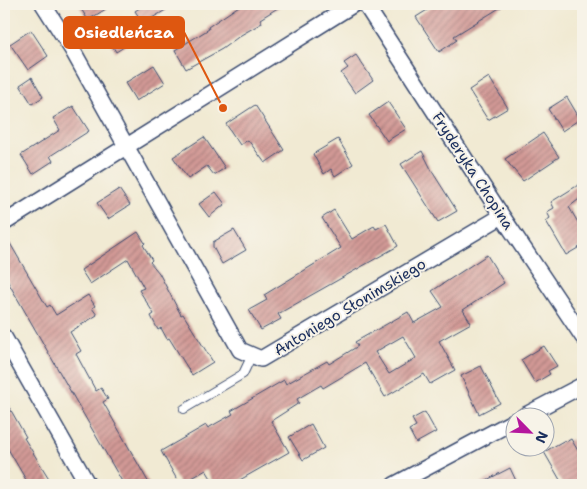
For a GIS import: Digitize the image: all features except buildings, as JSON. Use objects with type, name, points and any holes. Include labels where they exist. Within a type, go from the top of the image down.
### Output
[{"type":"street","name":"Antoniego Słonimskiego","points":[[43,4],[73,51],[240,350],[261,359],[502,216]]},
{"type":"street","points":[[4,223],[354,4]]},
{"type":"street","name":"Fryderyka Chopina","points":[[365,4],[583,337]]},
{"type":"street","points":[[4,337],[88,485]]},
{"type":"street","points":[[543,406],[583,385]]},
{"type":"street","points":[[394,485],[504,426]]},
{"type":"lane","points":[[184,409],[243,374],[252,355]]},
{"type":"place","name":"Osiedleńcza","points":[[223,108]]}]
